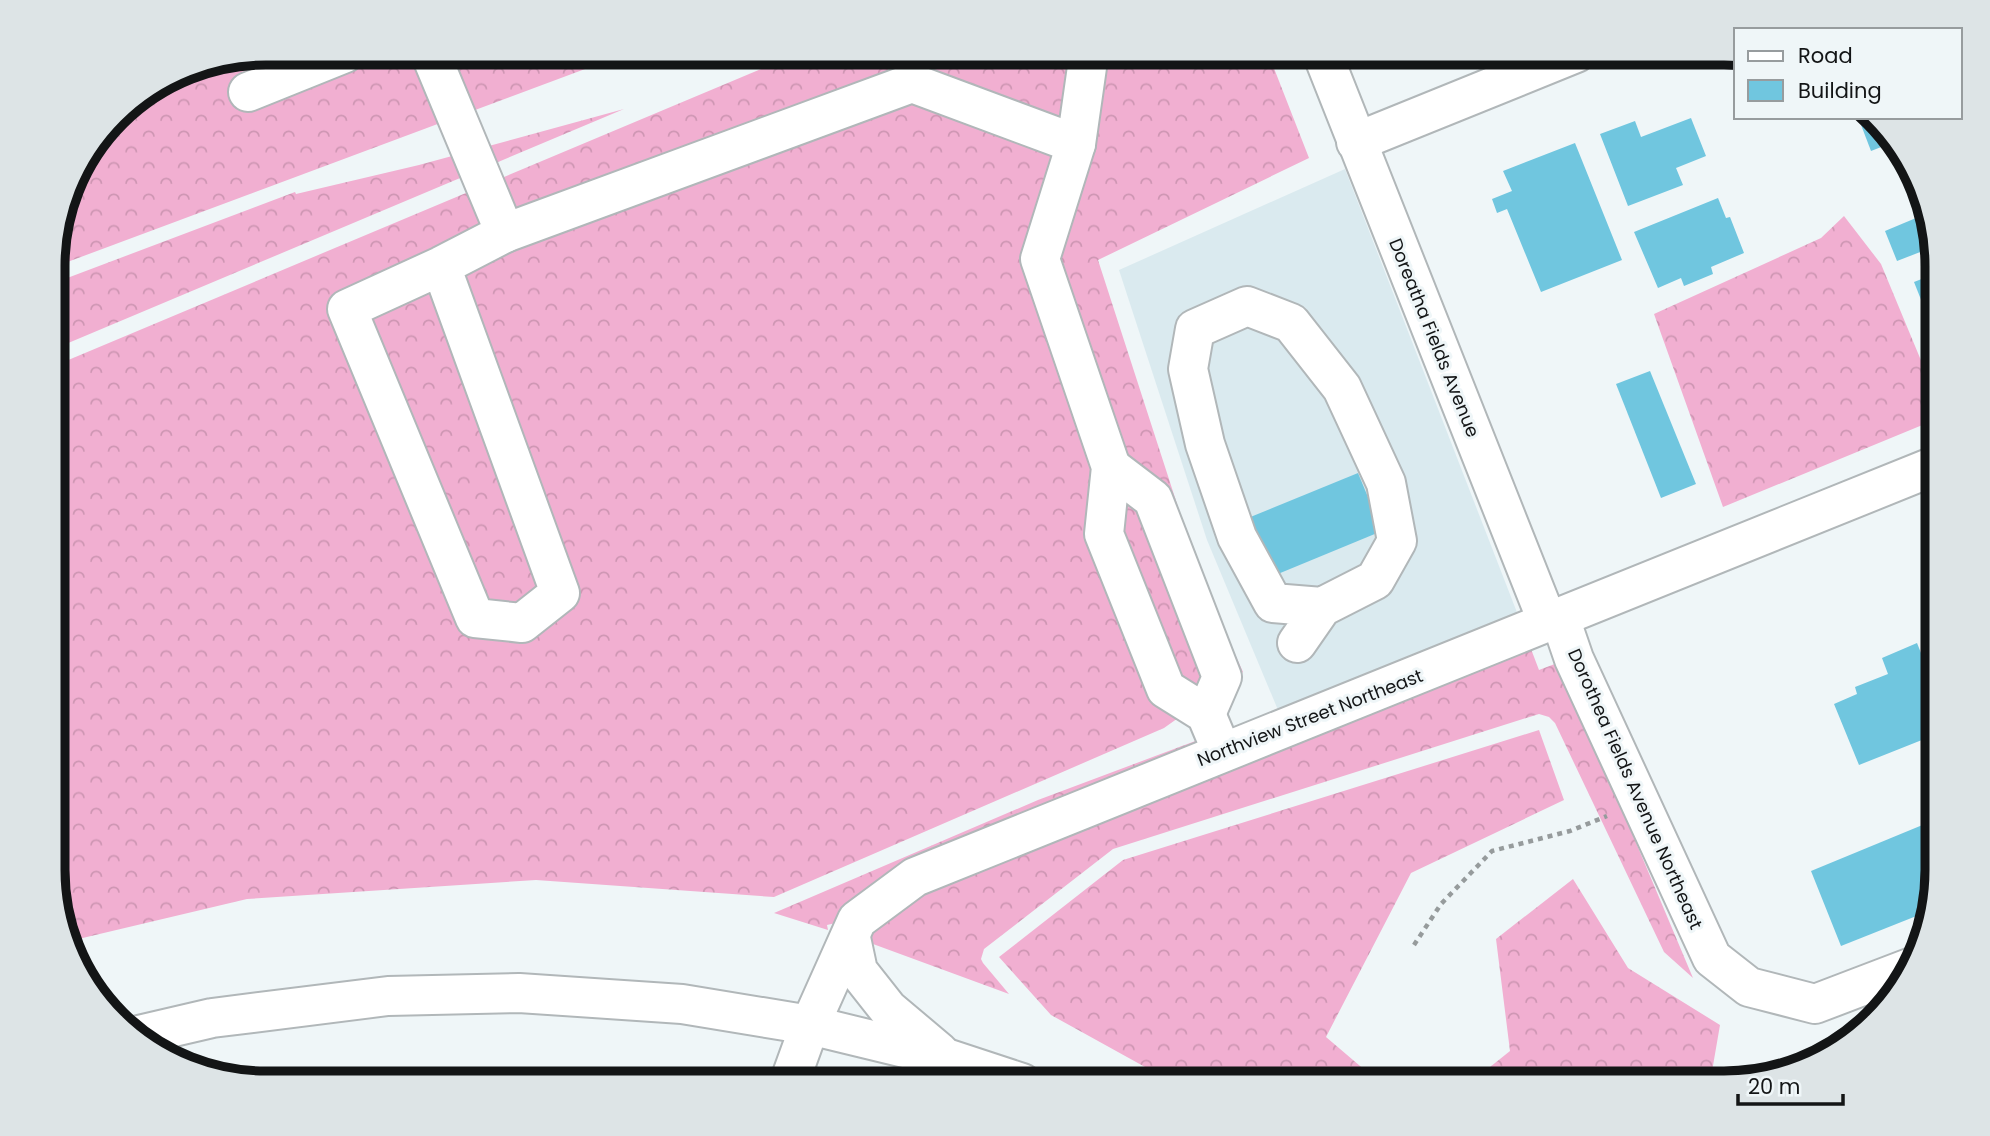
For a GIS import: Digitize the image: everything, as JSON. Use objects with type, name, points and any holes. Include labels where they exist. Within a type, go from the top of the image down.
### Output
[{"type":"street","points":[[248,92],[313,65]]},
{"type":"street","points":[[435,65],[505,233]]},
{"type":"street","points":[[1087,65],[1076,144],[1040,259],[1111,467],[1104,534],[1166,689],[1206,714],[1222,752]]},
{"type":"street","name":"Doreatha Fields Avenue","points":[[1327,65],[1356,142],[1554,621]]},
{"type":"street","points":[[1356,142],[1544,65]]},
{"type":"street","points":[[441,266],[560,593],[522,623],[475,618],[347,309],[505,233],[912,83],[1076,144]]},
{"type":"street","points":[[1297,643],[1322,607],[1375,580],[1396,541],[1386,484],[1342,388],[1291,323],[1247,306],[1195,329],[1188,369],[1205,444],[1237,537],[1273,603],[1322,607]]},
{"type":"street","points":[[1111,467],[1153,499],[1217,664],[1222,677],[1206,714]]},
{"type":"street","name":"Northview Street Northeast","points":[[793,1071],[810,1025],[857,920],[915,877],[1925,470]]},
{"type":"street","name":"Dorothea Fields Avenue Northeast","points":[[1554,621],[1712,958],[1749,987],[1815,1004],[1897,973]]},
{"type":"street","points":[[850,938],[858,971],[888,1009],[946,1058]]},
{"type":"street","points":[[148,1033],[212,1018],[388,996],[519,993],[682,1004],[810,1025],[946,1058],[986,1071]]},
{"type":"path","points":[[1414,945],[1441,904],[1492,851],[1570,831],[1640,803]]},
{"type":"shaded area","points":[[1345,169],[1518,615],[1278,710],[1207,540],[1119,270]]},
{"type":"green space","points":[[266,65],[596,65],[65,263],[66,240],[72,214],[80,189],[99,154],[133,115],[165,92],[189,80],[240,66]]},
{"type":"green space","points":[[770,65],[1273,65],[1309,158],[1098,260],[1202,581],[1243,672],[1164,728],[774,897],[536,880],[247,899],[78,939],[66,896],[65,870],[65,361]]},
{"type":"green space","points":[[624,109],[65,344],[65,279],[295,192],[296,194],[419,165]]},
{"type":"green space","points":[[1844,216],[1881,264],[1925,370],[1925,424],[1723,507],[1654,314],[1821,238]]},
{"type":"green space","points":[[1518,615],[1539,670],[1560,662],[1693,978],[1664,952],[1555,723],[1549,717],[1539,714],[1113,849],[984,949],[981,959],[983,963],[1009,994],[873,944],[866,916],[827,925],[828,930],[774,913],[1038,800],[1278,710]]},
{"type":"green space","points":[[1539,730],[1564,800],[1411,873],[1326,1037],[1366,1071],[1152,1071],[1051,1015],[999,957],[1123,860]]},
{"type":"green space","points":[[1573,879],[1628,968],[1720,1025],[1712,1071],[1485,1071],[1510,1051],[1496,939]]},
{"type":"building","points":[[1691,118],[1706,156],[1676,168],[1683,185],[1628,206],[1600,134],[1635,121],[1641,137]]},
{"type":"building","points":[[1859,119],[1885,146],[1871,151]]},
{"type":"building","points":[[1575,143],[1622,260],[1541,292],[1507,209],[1497,213],[1492,199],[1512,191],[1503,171]]},
{"type":"building","points":[[1718,198],[1726,218],[1730,217],[1744,253],[1711,267],[1713,274],[1684,286],[1681,278],[1658,288],[1634,232]]},
{"type":"building","points":[[1916,218],[1925,250],[1897,261],[1885,231]]},
{"type":"building","points":[[1925,278],[1925,310],[1914,282]]},
{"type":"building","points":[[1650,371],[1696,484],[1661,498],[1616,384]]},
{"type":"building","points":[[1358,473],[1382,531],[1273,576],[1248,518]]},
{"type":"building","points":[[1917,643],[1925,663],[1925,739],[1859,765],[1834,704],[1857,694],[1855,687],[1888,674],[1882,658]]},
{"type":"building","points":[[1925,824],[1925,883],[1920,915],[1841,946],[1811,871]]}]
